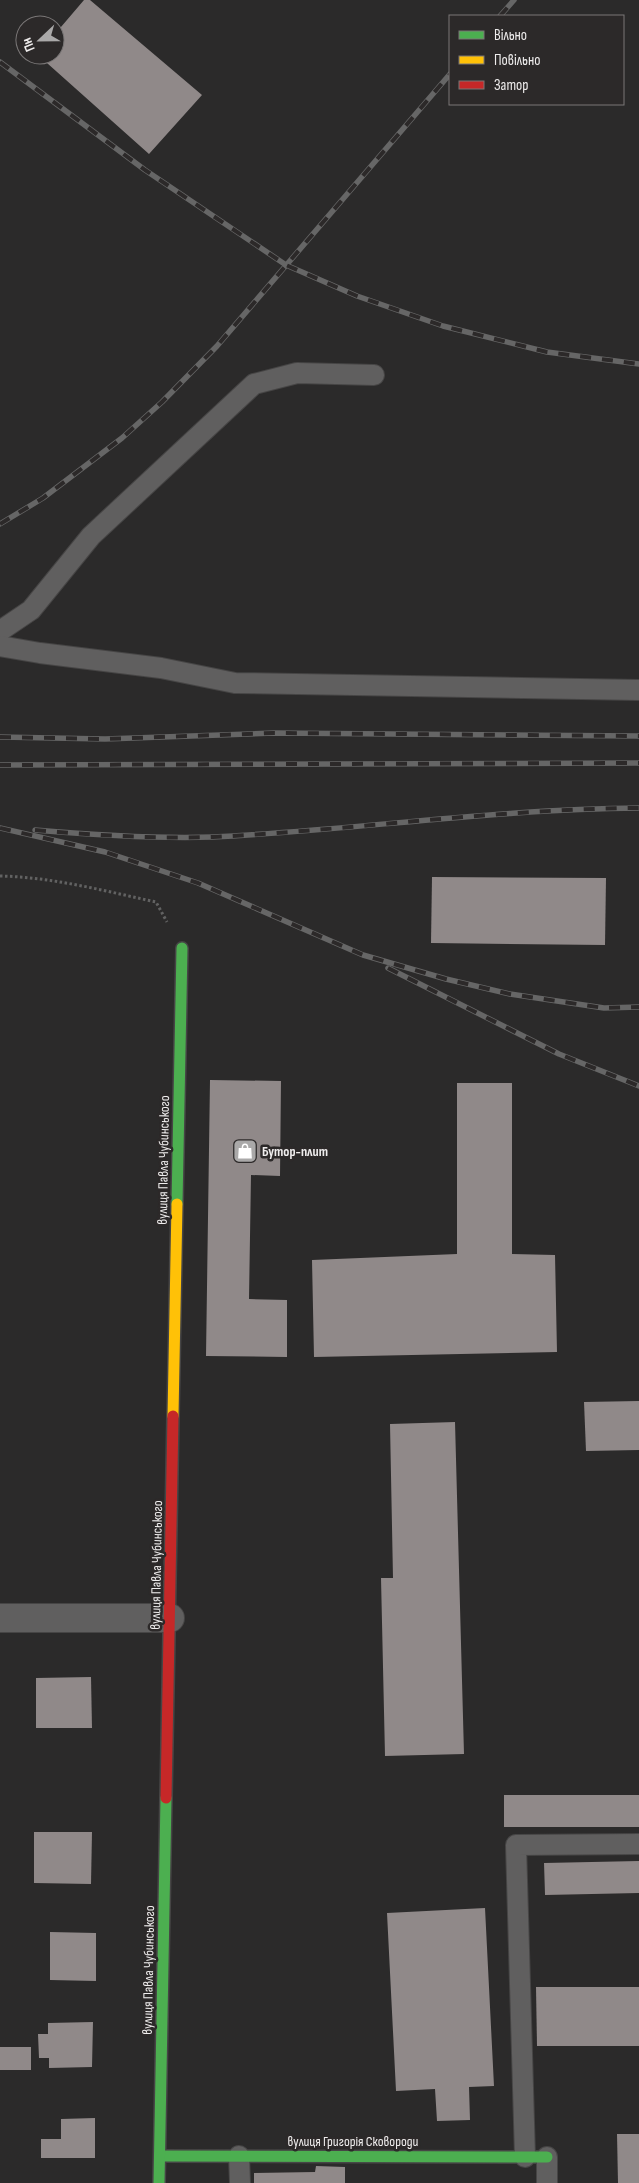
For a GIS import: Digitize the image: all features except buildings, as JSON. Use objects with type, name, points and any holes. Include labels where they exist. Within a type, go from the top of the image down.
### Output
[{"type":"street","name":"вулиця Павла Чубинського","points":[[159,2183],[182,948]]},
{"type":"street","points":[[0,1618],[170,1618]]},
{"type":"street","name":"вулиця Григорія Сковороди","points":[[160,2156],[547,2157]]},
{"type":"lane","points":[[0,631],[31,610],[92,536],[254,384],[297,373],[374,375]]},
{"type":"lane","points":[[0,646],[40,653],[161,668],[235,683],[639,690]]},
{"type":"lane","points":[[525,2157],[516,1845],[639,1844]]},
{"type":"lane","points":[[238,2156],[240,2183]]},
{"type":"lane","points":[[547,2157],[547,2183]]},
{"type":"path","points":[[0,876],[16,876],[104,890],[156,902],[182,948]]},
{"type":"railway","points":[[501,15],[514,0]]},
{"type":"railway","points":[[0,62],[145,170],[286,265],[357,296],[443,326],[547,352],[639,364]]},
{"type":"railway","points":[[0,524],[43,498],[122,438],[162,402],[217,346],[449,75]]},
{"type":"railway","points":[[0,737],[105,739],[274,733],[639,736]]},
{"type":"railway","points":[[0,765],[639,763]]},
{"type":"railway","points":[[35,830],[124,836],[213,837],[532,812],[639,808]]},
{"type":"railway","points":[[0,828],[105,852],[198,883],[363,955],[446,979],[510,994],[604,1008],[639,1007]]},
{"type":"railway","points":[[388,968],[559,1054],[639,1086]]},
{"type":"traffic: fast","points":[[177,1204],[182,948]]},
{"type":"traffic: fast","points":[[159,2183],[166,1798]]},
{"type":"traffic: fast","points":[[160,2156],[547,2157]]},
{"type":"traffic: slow","points":[[173,1416],[177,1204]]},
{"type":"traffic: jam","points":[[166,1798],[173,1416]]},
{"type":"place","name":"Бутор-плит","points":[[245,1151]]}]
